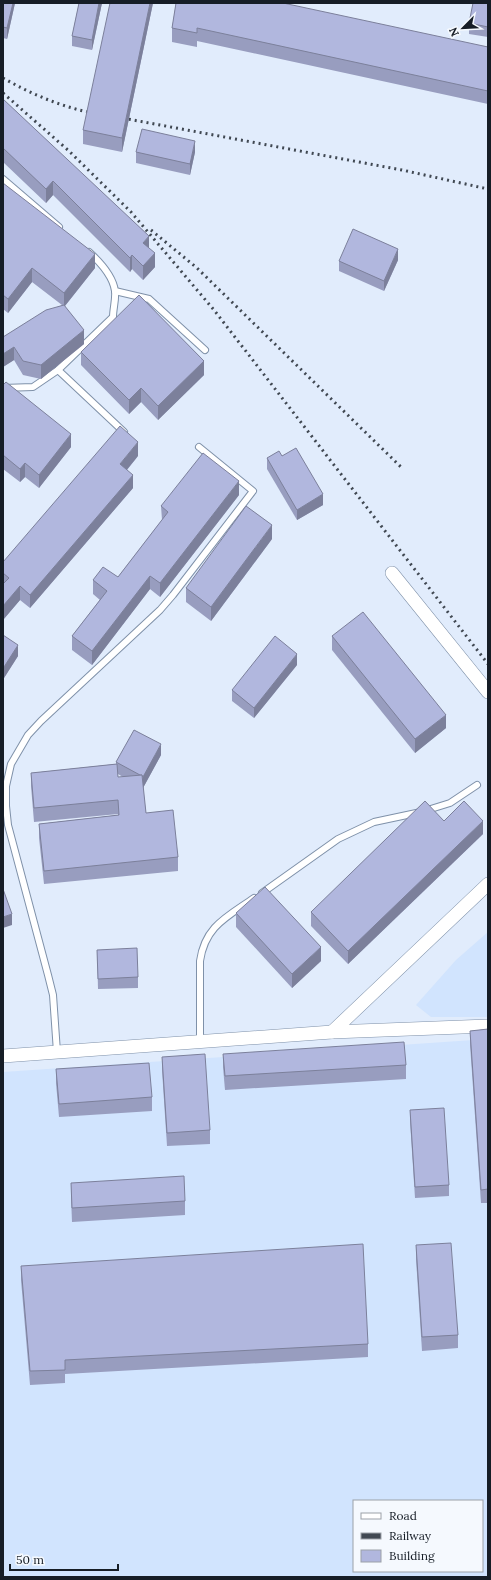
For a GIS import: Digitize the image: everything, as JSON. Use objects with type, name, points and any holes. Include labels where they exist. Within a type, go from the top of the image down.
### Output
[{"type":"street","points":[[392,573],[488,692]]},
{"type":"street","points":[[332,1032],[488,884]]},
{"type":"street","points":[[3,1056],[332,1032],[488,1026]]},
{"type":"lane","points":[[3,179],[62,229]]},
{"type":"lane","points":[[3,388],[33,387],[58,370],[113,317],[115,291],[108,274],[97,259],[85,249]]},
{"type":"lane","points":[[115,291],[149,299],[205,350]]},
{"type":"lane","points":[[58,370],[127,435]]},
{"type":"lane","points":[[57,1052],[52,995],[48,975],[8,825],[6,786],[11,764],[28,735],[41,721],[160,610],[253,491],[200,447]]},
{"type":"lane","points":[[200,1042],[200,961],[202,948],[208,935],[217,924],[338,839],[374,822],[421,812],[450,803],[477,785]]},
{"type":"shaded area","points":[[488,932],[488,1017],[431,1017],[416,1005],[456,960]]},
{"type":"shaded area","points":[[488,1039],[488,1577],[3,1577],[3,1072]]},
{"type":"building","points":[[3,3],[13,3],[7,28],[3,27]]},
{"type":"building","points":[[79,3],[99,3],[92,40],[72,36]]},
{"type":"building","points":[[110,3],[150,3],[122,138],[83,130]]},
{"type":"building","points":[[176,3],[283,3],[488,47],[488,91],[197,28],[197,33],[172,28]]},
{"type":"building","points":[[473,3],[488,3],[488,27],[469,23]]},
{"type":"building","points":[[3,99],[149,236],[143,243],[155,253],[143,266],[132,255],[130,258],[53,181],[46,189],[3,148]]},
{"type":"building","points":[[142,129],[195,141],[190,164],[136,152]]},
{"type":"building","points":[[3,183],[95,254],[64,293],[32,268],[8,299],[3,295]]},
{"type":"building","points":[[353,229],[398,249],[384,281],[339,261]]},
{"type":"building","points":[[139,295],[204,361],[158,406],[141,388],[129,400],[81,352]]},
{"type":"building","points":[[64,305],[84,330],[41,365],[23,361],[14,347],[3,354],[3,337],[46,310]]},
{"type":"building","points":[[6,382],[71,434],[39,475],[25,463],[20,469],[3,455],[3,385]]},
{"type":"building","points":[[120,426],[138,442],[120,464],[133,475],[30,595],[20,586],[3,606],[3,584],[9,578],[3,573],[3,562]]},
{"type":"building","points":[[296,448],[323,494],[297,510],[267,458],[279,451],[282,456]]},
{"type":"building","points":[[203,453],[239,481],[160,583],[150,576],[92,651],[72,636],[107,591],[93,580],[103,567],[118,577],[168,512],[161,506]]},
{"type":"building","points":[[246,506],[272,525],[211,607],[186,588]]},
{"type":"building","points":[[363,612],[446,715],[415,739],[332,636]]},
{"type":"building","points":[[3,635],[18,645],[4,667],[3,666]]},
{"type":"building","points":[[275,636],[297,654],[254,708],[232,690]]},
{"type":"building","points":[[134,730],[161,744],[143,777],[142,775],[116,762]]},
{"type":"building","points":[[117,764],[118,777],[142,775],[146,813],[173,810],[178,857],[44,871],[39,824],[119,815],[118,800],[34,808],[31,773]]},
{"type":"building","points":[[425,801],[444,821],[464,801],[483,821],[348,951],[311,912]]},
{"type":"building","points":[[265,887],[321,947],[292,974],[236,913]]},
{"type":"building","points":[[3,889],[12,914],[3,917]]},
{"type":"building","points":[[137,948],[138,977],[98,979],[97,950]]},
{"type":"building","points":[[488,1029],[488,1189],[481,1190],[470,1031]]},
{"type":"building","points":[[404,1042],[406,1065],[225,1076],[223,1054]]},
{"type":"building","points":[[205,1054],[210,1130],[167,1133],[162,1057]]},
{"type":"building","points":[[149,1063],[152,1097],[59,1104],[56,1069]]},
{"type":"building","points":[[444,1108],[449,1185],[415,1187],[410,1110]]},
{"type":"building","points":[[184,1176],[185,1201],[72,1208],[71,1183]]},
{"type":"building","points":[[451,1243],[458,1335],[422,1337],[416,1245]]},
{"type":"building","points":[[363,1244],[368,1344],[65,1360],[65,1370],[30,1371],[21,1266]]},
{"type":"railway","points":[[3,78],[49,100],[98,114]]},
{"type":"railway","points":[[3,93],[69,151],[131,212],[214,310],[488,664]]},
{"type":"railway","points":[[117,117],[402,170],[488,189]]},
{"type":"railway","points":[[151,230],[197,268],[402,468]]}]
